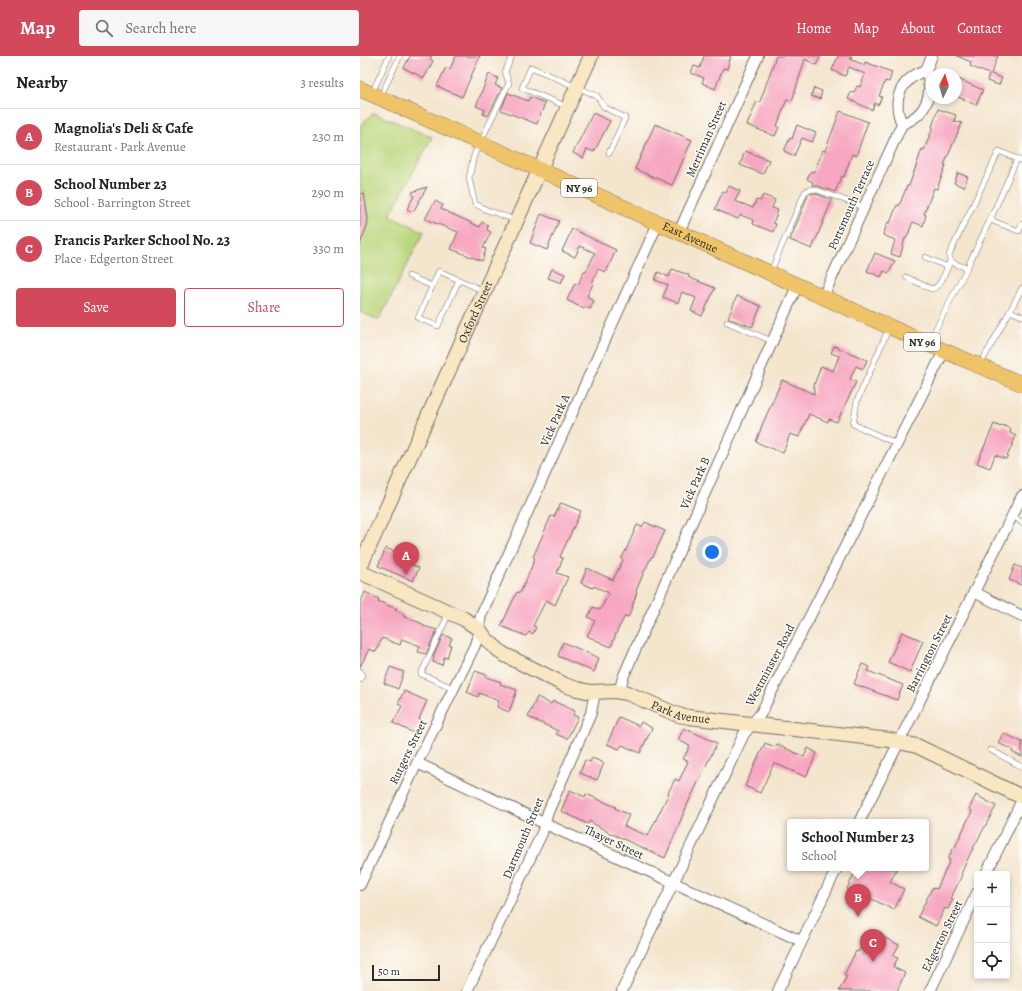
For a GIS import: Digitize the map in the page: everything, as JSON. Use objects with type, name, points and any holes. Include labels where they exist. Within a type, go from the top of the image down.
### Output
[{"type":"main road","name":"East Avenue","points":[[370,94],[889,327],[979,367],[1022,384]]},
{"type":"street","name":"Oxford Street","points":[[360,567],[591,56]]},
{"type":"street","name":"Merriman Street","points":[[679,232],[758,56]]},
{"type":"street","points":[[927,68],[932,56]]},
{"type":"street","points":[[926,70],[915,74],[902,88],[898,98],[897,107],[902,124],[919,115],[925,107],[926,102]]},
{"type":"street","name":"Portsmouth Terrace","points":[[824,297],[902,124]]},
{"type":"street","name":"Vick Park A","points":[[478,629],[483,609],[658,223]]},
{"type":"street","name":"Vick Park B","points":[[619,691],[797,286]]},
{"type":"street","name":"Westminster Road","points":[[622,991],[744,734],[761,713],[898,445],[944,351]]},
{"type":"street","name":"Barrington Street","points":[[860,819],[898,741],[1022,497]]},
{"type":"street","name":"Park Avenue","points":[[360,572],[468,621],[478,629],[493,646],[513,660],[571,687],[595,692],[619,691],[631,694],[684,716],[898,741],[912,744],[1022,798]]},
{"type":"street","points":[[974,592],[1022,616]]},
{"type":"street","name":"Rutgers Street","points":[[360,885],[474,645],[478,629]]},
{"type":"street","name":"Dartmouth Street","points":[[467,991],[542,833],[548,812],[591,713],[595,692]]},
{"type":"street","name":"Thayer Street","points":[[417,763],[672,883],[801,941]]},
{"type":"street","points":[[987,871],[1022,798]]},
{"type":"street","points":[[778,991],[836,871]]},
{"type":"street","name":"Edgerton Street","points":[[930,991],[974,899]]},
{"type":"lane","points":[[370,94],[390,56]]},
{"type":"lane","points":[[370,94],[400,56]]},
{"type":"lane","points":[[512,56],[505,72],[509,83],[474,155],[469,178],[475,204],[487,210],[516,220]]},
{"type":"lane","points":[[568,108],[522,88],[530,67],[597,96],[604,107],[625,118],[609,153]]},
{"type":"lane","points":[[906,277],[931,289],[939,285],[950,261],[949,255],[999,151],[1019,160],[967,268],[928,344]]},
{"type":"lane","points":[[770,274],[805,192],[814,189],[864,207]]},
{"type":"lane","points":[[990,220],[1020,232],[1022,224]]},
{"type":"lane","points":[[925,257],[948,267]]},
{"type":"lane","points":[[950,261],[967,268]]},
{"type":"lane","points":[[459,280],[438,326],[418,318],[439,271],[484,291]]},
{"type":"lane","points":[[409,276],[432,286]]},
{"type":"lane","points":[[979,367],[1022,288]]},
{"type":"lane","points":[[1010,311],[1022,316]]},
{"type":"lane","points":[[727,322],[772,341]]},
{"type":"lane","points":[[889,327],[857,401],[853,424],[898,445]]},
{"type":"lane","points":[[1013,515],[1022,523]]},
{"type":"lane","points":[[449,612],[421,674],[453,688]]},
{"type":"lane","points":[[360,671],[362,675],[360,680]]},
{"type":"lane","points":[[991,750],[1022,767]]},
{"type":"green space","points":[[374,113],[432,137],[390,215],[424,232],[379,320],[360,312],[360,242],[367,226],[368,219],[366,208],[360,192],[360,125]]},
{"type":"building","points":[[410,56],[432,56],[430,59],[433,61],[424,78],[404,68]]},
{"type":"building","points":[[456,56],[480,56],[462,97],[437,86],[446,67],[450,69]]},
{"type":"building","points":[[704,56],[731,56],[727,69],[723,68],[715,89],[702,83],[704,78],[691,73],[694,66],[700,68]]},
{"type":"building","points":[[776,56],[821,56],[816,65],[805,59],[792,101],[787,99],[775,136],[747,125],[757,101],[760,102]]},
{"type":"building","points":[[838,56],[852,56],[850,59],[864,65],[865,62],[892,72],[889,82],[885,81],[879,96],[882,97],[878,105],[875,103],[872,110],[848,99],[851,92],[854,93],[857,86],[860,87],[865,74],[849,67],[845,76],[832,70]]},
{"type":"building","points":[[957,56],[998,56],[991,74],[1002,78],[999,85],[987,81],[989,74],[970,66],[971,62]]},
{"type":"building","points":[[489,74],[498,78],[495,85],[502,88],[488,116],[483,114],[485,110],[476,106]]},
{"type":"building","points":[[962,81],[983,90],[976,105],[962,99]]},
{"type":"building","points":[[814,88],[822,91],[820,99],[811,96]]},
{"type":"building","points":[[508,93],[528,101],[530,97],[545,103],[537,124],[501,110]]},
{"type":"building","points":[[938,109],[956,115],[954,121],[962,123],[944,165],[946,165],[937,189],[934,188],[924,214],[926,215],[923,226],[913,222],[906,239],[905,238],[900,257],[891,254],[895,240],[883,235],[888,222],[890,223],[897,205],[899,206],[907,186],[909,186],[922,149],[924,150],[933,127]]},
{"type":"building","points":[[840,111],[868,122],[856,156],[852,154],[844,177],[842,176],[835,192],[812,185],[813,182],[807,179],[811,171],[814,172],[823,150],[825,151]]},
{"type":"building","points":[[593,113],[610,121],[594,152],[587,149],[583,158],[573,153]]},
{"type":"building","points":[[655,124],[692,140],[672,185],[635,169]]},
{"type":"building","points":[[797,125],[816,133],[812,142],[802,138],[794,156],[784,151],[790,138],[792,139]]},
{"type":"building","points":[[745,151],[769,160],[763,174],[740,165]]},
{"type":"building","points":[[958,173],[968,177],[964,187],[954,183]]},
{"type":"building","points":[[729,186],[740,191],[735,201],[753,208],[756,200],[760,201],[763,195],[775,200],[772,208],[778,210],[773,223],[776,224],[773,232],[753,224],[754,220],[740,215],[738,219],[715,209],[723,191],[726,193]]},
{"type":"building","points":[[427,187],[413,212],[407,209],[414,196],[412,192]]},
{"type":"building","points":[[364,193],[368,219],[360,244],[360,194]]},
{"type":"building","points":[[814,193],[832,200],[812,249],[790,240],[808,195]]},
{"type":"building","points":[[435,201],[443,205],[441,209],[480,227],[482,222],[488,225],[487,230],[491,232],[483,248],[486,249],[482,261],[451,249],[458,232],[425,219]]},
{"type":"building","points":[[541,214],[559,221],[547,250],[530,243]]},
{"type":"building","points":[[572,229],[616,250],[606,272],[598,269],[587,296],[594,301],[590,309],[585,307],[584,309],[567,300],[575,283],[578,285],[584,271],[586,272],[595,253],[580,246],[575,257],[562,251]]},
{"type":"building","points":[[875,253],[895,261],[889,273],[884,271],[881,277],[867,271]]},
{"type":"building","points":[[552,269],[565,274],[561,283],[548,278]]},
{"type":"building","points":[[672,269],[689,275],[688,277],[715,288],[702,316],[691,311],[696,298],[682,292],[678,303],[663,297],[668,285],[655,280],[658,272],[669,277]]},
{"type":"building","points":[[737,296],[761,306],[752,327],[728,318]]},
{"type":"building","points":[[834,346],[867,360],[863,369],[856,366],[850,379],[856,382],[837,422],[829,419],[828,422],[809,414],[799,437],[790,434],[783,453],[756,442],[782,380],[814,394],[814,385],[821,366],[833,371],[839,356],[831,353]]},
{"type":"building","points":[[994,424],[1001,427],[1002,425],[1011,429],[1010,433],[1016,436],[1006,459],[995,455],[990,468],[977,463]]},
{"type":"building","points":[[561,503],[581,511],[560,557],[563,558],[557,573],[568,577],[555,605],[546,600],[533,626],[536,627],[533,634],[529,632],[526,636],[501,626],[517,592],[520,593],[527,578],[535,558],[533,557],[551,516],[554,517]]},
{"type":"building","points":[[645,522],[665,531],[636,591],[633,607],[628,617],[625,616],[611,647],[587,636],[595,621],[588,617],[593,607],[600,610],[609,593],[594,586],[593,588],[581,583],[587,568],[613,580],[637,525],[642,527]]},
{"type":"building","points":[[386,548],[403,556],[401,560],[419,568],[413,581],[378,566]]},
{"type":"building","points":[[1015,565],[1022,568],[1022,585],[1009,580]]},
{"type":"building","points":[[365,592],[379,599],[378,601],[397,609],[396,611],[404,614],[403,616],[423,624],[423,626],[437,630],[426,654],[418,652],[420,646],[402,639],[400,645],[382,638],[376,652],[369,649],[360,667],[360,604]]},
{"type":"building","points":[[902,632],[923,641],[910,672],[888,662]]},
{"type":"building","points":[[443,635],[452,638],[449,645],[451,645],[447,658],[444,657],[442,665],[433,662],[433,657]]},
{"type":"building","points":[[563,642],[599,658],[594,672],[558,656]]},
{"type":"building","points":[[862,664],[870,667],[868,671],[903,685],[897,700],[854,684]]},
{"type":"building","points":[[390,667],[404,672],[398,689],[384,683]]},
{"type":"building","points":[[475,671],[487,675],[486,677],[501,682],[500,684],[517,690],[509,712],[497,707],[499,701],[479,693],[478,697],[467,692]]},
{"type":"building","points":[[404,691],[427,701],[419,719],[421,720],[414,733],[393,723],[402,706],[398,704]]},
{"type":"building","points":[[537,697],[551,704],[553,701],[575,711],[573,715],[578,717],[567,739],[556,734],[558,731],[528,717]]},
{"type":"building","points":[[619,717],[639,726],[641,722],[652,728],[640,753],[622,745],[619,749],[607,744]]},
{"type":"building","points":[[684,728],[717,743],[688,803],[665,858],[608,832],[589,821],[588,824],[561,811],[570,790],[585,797],[586,794],[616,807],[615,808],[629,815],[624,826],[648,836],[675,779],[679,781],[688,761],[683,759],[690,746],[678,740]]},
{"type":"building","points":[[1003,733],[1022,742],[1022,757],[1012,752],[1013,750],[998,743]]},
{"type":"building","points":[[765,743],[775,747],[777,744],[804,757],[808,748],[817,753],[806,777],[774,763],[760,793],[745,786]]},
{"type":"building","points":[[592,758],[604,763],[597,780],[580,773],[585,760],[590,762]]},
{"type":"building","points":[[976,795],[996,806],[970,854],[951,898],[953,899],[948,909],[945,908],[936,926],[918,917],[932,888],[937,889],[950,860],[948,859],[972,811],[969,809]]},
{"type":"building","points":[[856,871],[896,871],[890,882],[904,889],[894,910],[862,894],[861,896],[847,889]]},
{"type":"building","points":[[870,930],[899,945],[893,956],[898,958],[893,967],[905,973],[897,991],[839,991],[847,976],[844,975],[856,951],[858,952]]},
{"type":"place","name":"Magnolia's Deli & Cafe","points":[[406,575]]},
{"type":"place","name":"School Number 23","points":[[858,917]]},
{"type":"place","name":"Francis Parker School No. 23","points":[[873,962]]}]
